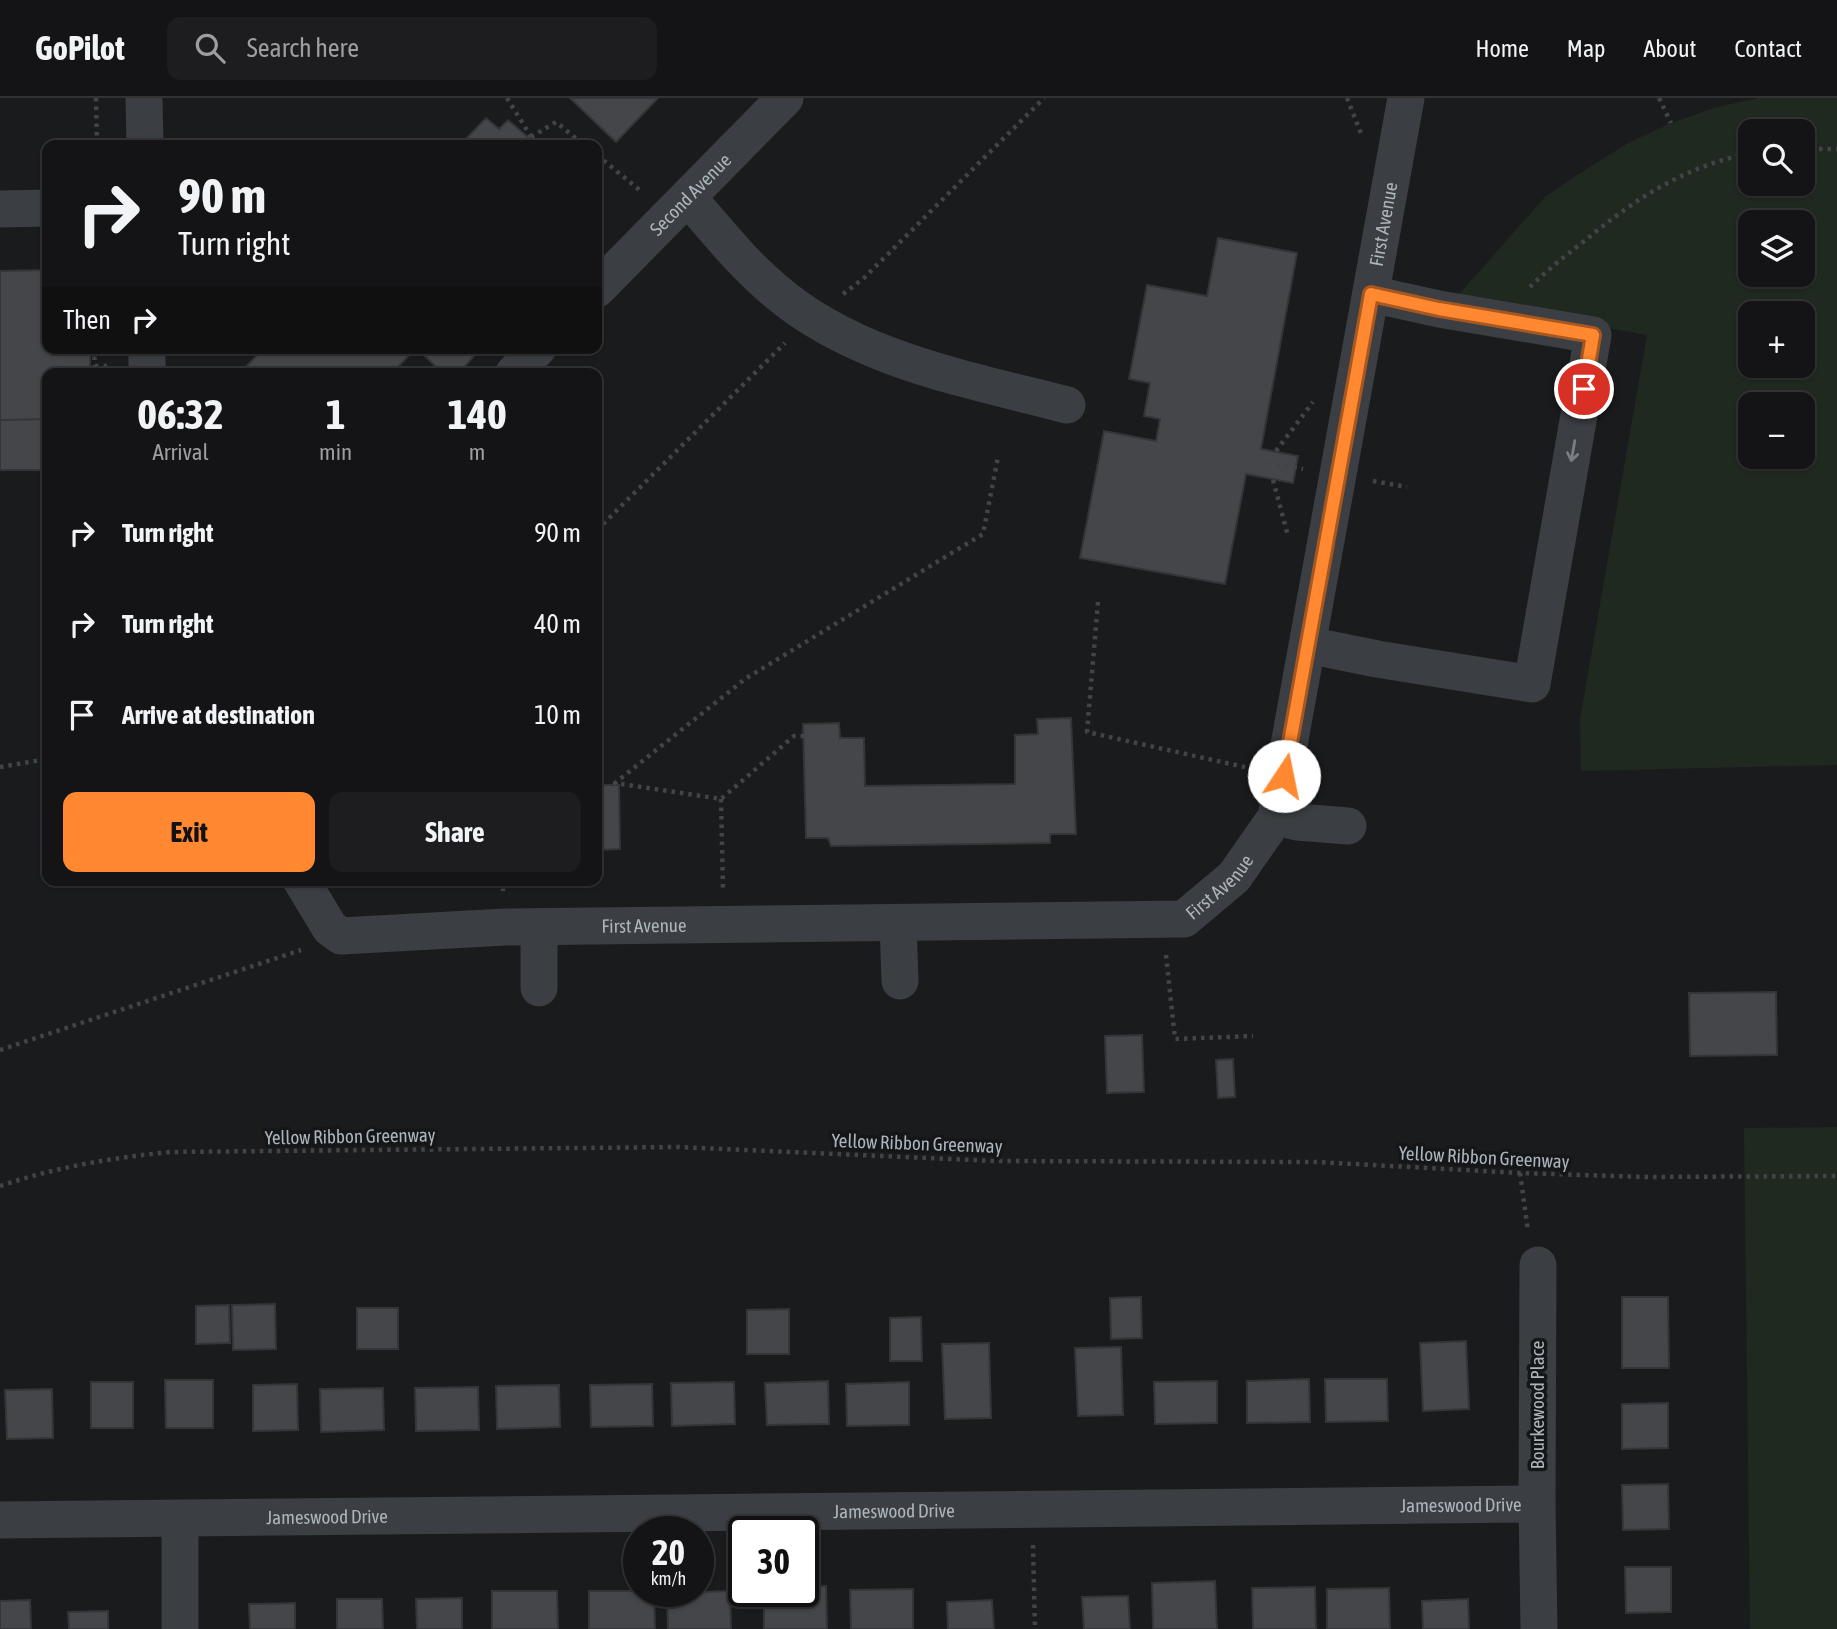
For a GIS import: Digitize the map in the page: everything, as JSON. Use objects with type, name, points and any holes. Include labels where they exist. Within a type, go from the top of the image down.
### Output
[{"type":"street","points":[[144,98],[145,140]]},
{"type":"street","name":"Second Avenue","points":[[602,284],[785,98]]},
{"type":"street","name":"First Avenue","points":[[335,932],[1184,919],[1234,877],[1276,817],[1406,98]]},
{"type":"street","points":[[680,206],[783,297],[812,318],[869,346],[932,370],[1068,405]]},
{"type":"street","points":[[0,209],[42,208]]},
{"type":"street","points":[[1308,645],[1532,684],[1593,335],[1439,309],[1371,294]]},
{"type":"street","points":[[519,368],[532,354]]},
{"type":"street","points":[[1276,817],[1348,827]]},
{"type":"street","points":[[306,886],[335,932]]},
{"type":"street","points":[[898,923],[900,981]]},
{"type":"street","points":[[539,927],[539,988]]},
{"type":"street","name":"Bourkewood Place","points":[[1538,1265],[1539,1629]]},
{"type":"street","name":"Jameswood Drive","points":[[0,1520],[1537,1504]]},
{"type":"street","points":[[180,1519],[180,1629]]},
{"type":"path","points":[[96,98],[97,140]]},
{"type":"path","points":[[507,98],[533,140]]},
{"type":"path","points":[[1659,98],[1671,123]]},
{"type":"path","points":[[531,137],[556,122],[578,140]]},
{"type":"path","points":[[1815,149],[1837,149]]},
{"type":"path","points":[[1525,291],[1615,215],[1645,194],[1717,160],[1738,156]]},
{"type":"path","points":[[602,158],[680,206]]},
{"type":"path","points":[[803,736],[794,736],[721,799],[615,783],[745,678],[983,534],[998,457]]},
{"type":"path","points":[[1098,602],[1087,733],[1284,776]]},
{"type":"path","points":[[0,767],[42,760]]},
{"type":"path","points":[[721,799],[724,926]]},
{"type":"path","points":[[1163,920],[1175,1039],[1253,1036]]},
{"type":"path","points":[[0,1051],[335,932]]},
{"type":"path","name":"Yellow Ribbon Greenway","points":[[0,1186],[44,1171],[104,1159],[170,1152],[637,1147],[995,1161],[1317,1162],[1646,1178],[1837,1176]]},
{"type":"path","points":[[1520,1173],[1531,1253],[1538,1265]]},
{"type":"path","points":[[1032,1509],[1035,1629]]},
{"type":"shaded area","points":[[1759,98],[1837,98],[1837,765],[1581,771],[1580,719],[1647,335],[1453,301],[1545,197],[1628,143],[1671,123],[1717,107]]},
{"type":"shaded area","points":[[1837,1127],[1837,1629],[1750,1629],[1744,1128]]},
{"type":"building","points":[[570,98],[658,98],[616,142]]},
{"type":"building","points":[[486,118],[499,129],[508,120],[531,140],[465,140]]},
{"type":"building","points":[[1218,238],[1297,253],[1261,449],[1298,456],[1293,483],[1246,474],[1225,584],[1080,558],[1104,431],[1156,441],[1160,419],[1144,416],[1150,383],[1129,379],[1147,285],[1207,296]]},
{"type":"building","points":[[42,270],[42,354],[90,354],[90,368],[42,368],[42,419],[0,420],[0,271]]},
{"type":"building","points":[[258,354],[410,354],[397,368],[245,368]]},
{"type":"building","points":[[422,354],[476,354],[463,368],[438,368]]},
{"type":"building","points":[[42,419],[42,470],[0,470],[0,420]]},
{"type":"building","points":[[1071,718],[1076,834],[1050,834],[1050,843],[831,846],[828,838],[806,838],[803,724],[839,723],[840,738],[864,738],[865,786],[1015,784],[1015,735],[1038,734],[1037,719]]},
{"type":"building","points":[[602,785],[619,785],[620,849],[602,850]]},
{"type":"building","points":[[1776,992],[1777,1055],[1690,1056],[1689,993]]},
{"type":"building","points":[[1142,1035],[1144,1092],[1107,1093],[1105,1036]]},
{"type":"building","points":[[1233,1059],[1235,1097],[1218,1098],[1216,1060]]},
{"type":"building","points":[[1141,1297],[1142,1338],[1111,1339],[1110,1298]]},
{"type":"building","points":[[1622,1297],[1668,1297],[1669,1368],[1622,1368]]},
{"type":"building","points":[[275,1304],[276,1349],[233,1350],[232,1305]]},
{"type":"building","points":[[229,1305],[230,1343],[196,1344],[196,1306]]},
{"type":"building","points":[[357,1308],[398,1308],[398,1349],[357,1349]]},
{"type":"building","points":[[789,1309],[789,1354],[747,1354],[747,1310]]},
{"type":"building","points":[[921,1317],[922,1361],[890,1361],[890,1318]]},
{"type":"building","points":[[1466,1341],[1469,1409],[1423,1411],[1420,1343]]},
{"type":"building","points":[[989,1343],[991,1418],[945,1419],[942,1344]]},
{"type":"building","points":[[1121,1347],[1123,1415],[1078,1416],[1075,1348]]},
{"type":"building","points":[[1309,1379],[1310,1422],[1247,1423],[1247,1381]]},
{"type":"building","points":[[1325,1379],[1387,1379],[1388,1421],[1326,1422]]},
{"type":"building","points":[[165,1380],[213,1380],[213,1428],[166,1428]]},
{"type":"building","points":[[828,1381],[829,1424],[767,1425],[765,1383]]},
{"type":"building","points":[[1217,1381],[1217,1423],[1155,1424],[1154,1382]]},
{"type":"building","points":[[91,1382],[133,1382],[133,1428],[91,1428]]},
{"type":"building","points":[[734,1382],[735,1424],[672,1426],[671,1383]]},
{"type":"building","points":[[909,1382],[909,1425],[847,1426],[846,1384]]},
{"type":"building","points":[[297,1384],[298,1430],[253,1431],[253,1385]]},
{"type":"building","points":[[652,1384],[653,1426],[591,1427],[590,1385]]},
{"type":"building","points":[[559,1385],[560,1427],[497,1429],[496,1386]]},
{"type":"building","points":[[478,1387],[479,1430],[416,1431],[415,1388]]},
{"type":"building","points":[[383,1388],[384,1430],[321,1432],[320,1389]]},
{"type":"building","points":[[52,1389],[53,1438],[7,1439],[5,1390]]},
{"type":"building","points":[[1668,1403],[1668,1448],[1622,1449],[1622,1404]]},
{"type":"building","points":[[1668,1484],[1669,1529],[1623,1530],[1622,1485]]},
{"type":"building","points":[[1625,1567],[1671,1567],[1671,1612],[1626,1613]]},
{"type":"building","points":[[1215,1581],[1217,1629],[1153,1629],[1152,1583]]},
{"type":"building","points":[[819,1586],[826,1586],[827,1629],[764,1629],[764,1607],[819,1607]]},
{"type":"building","points":[[1315,1587],[1316,1629],[1253,1629],[1252,1588]]},
{"type":"building","points":[[1389,1588],[1390,1629],[1327,1629],[1327,1589]]},
{"type":"building","points":[[913,1589],[913,1629],[851,1629],[850,1590]]},
{"type":"building","points":[[492,1591],[557,1591],[558,1629],[492,1629]]},
{"type":"building","points":[[589,1591],[623,1591],[623,1607],[654,1607],[655,1629],[589,1629]]},
{"type":"building","points":[[728,1591],[731,1629],[668,1629],[667,1607],[714,1607],[714,1592]]},
{"type":"building","points":[[1128,1596],[1130,1629],[1084,1629],[1082,1597]]},
{"type":"building","points":[[462,1598],[462,1629],[417,1629],[416,1599]]},
{"type":"building","points":[[337,1599],[382,1599],[383,1629],[337,1629]]},
{"type":"building","points":[[1468,1599],[1469,1629],[1423,1629],[1422,1601]]},
{"type":"building","points":[[30,1600],[31,1629],[0,1629],[0,1601]]},
{"type":"building","points":[[992,1600],[994,1629],[948,1629],[947,1602]]},
{"type":"building","points":[[295,1603],[295,1629],[250,1629],[249,1604]]},
{"type":"building","points":[[108,1611],[108,1629],[69,1629],[68,1612]]},
{"type":"route","points":[[1284,776],[1371,294],[1439,309],[1593,335],[1584,389]]}]
